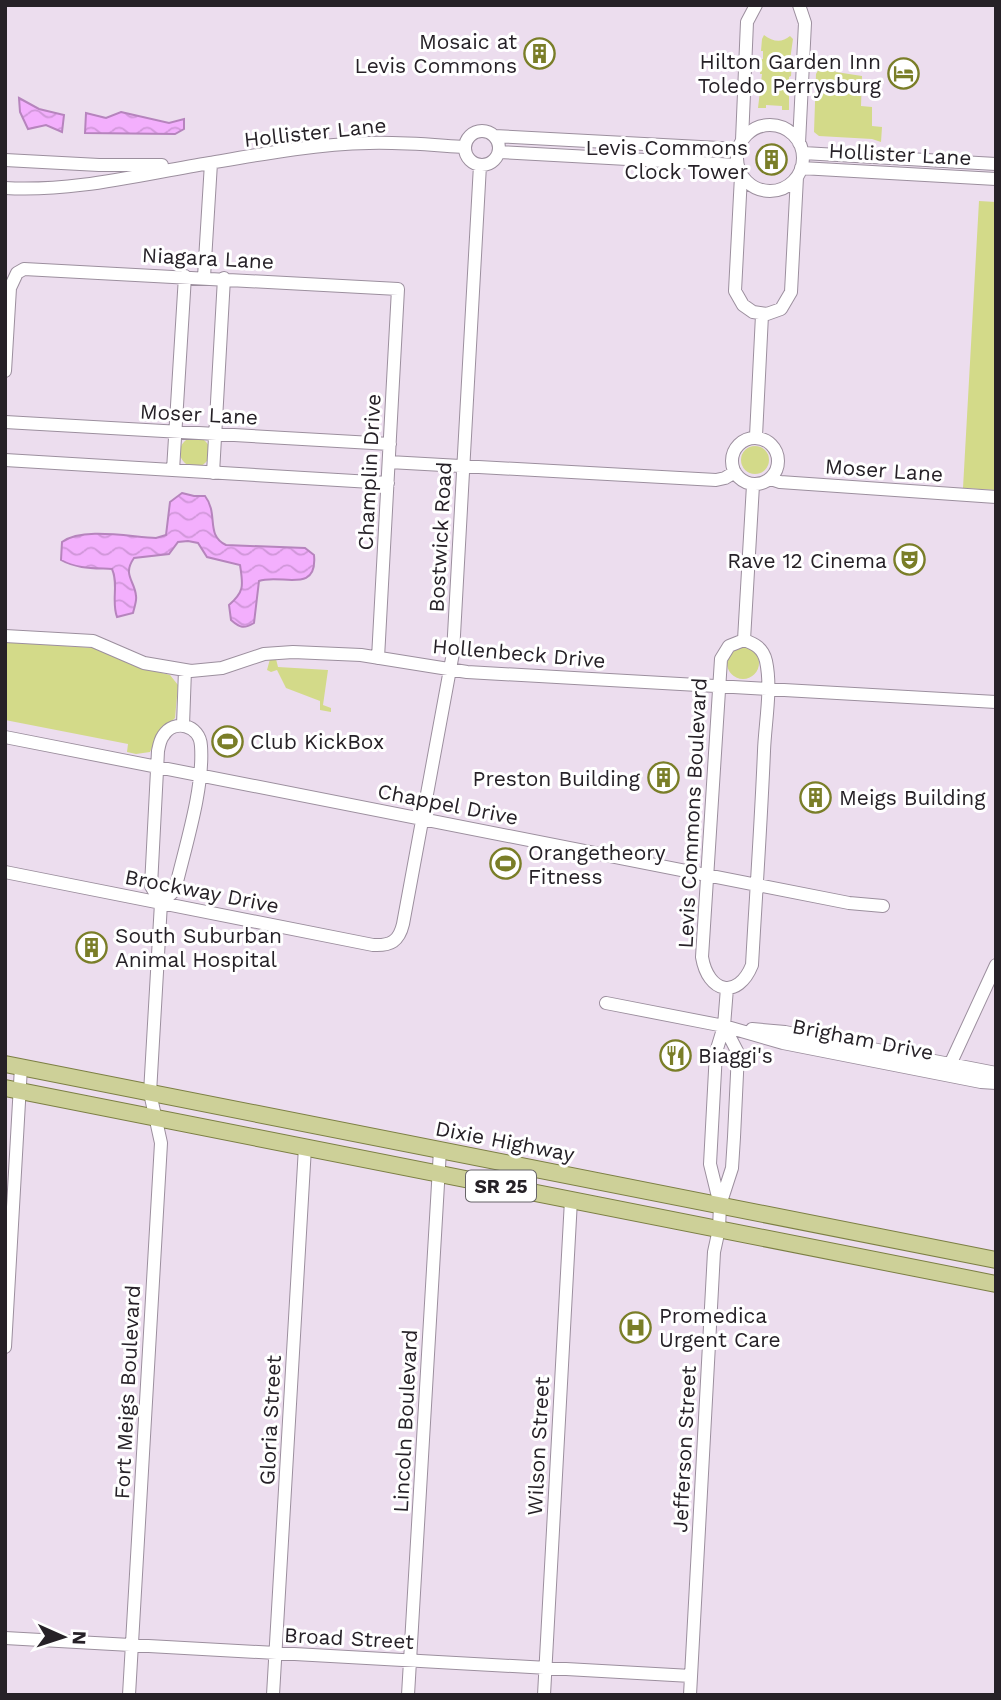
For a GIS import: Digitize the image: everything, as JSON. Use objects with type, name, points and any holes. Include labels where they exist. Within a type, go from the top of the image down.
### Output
[{"type":"main road","name":"Dixie Highway","points":[[13,1065],[996,1260]]},
{"type":"main road","name":"SR 25","points":[[12,1089],[996,1284]]},
{"type":"street","points":[[756,5],[747,22],[735,291],[745,308],[762,315],[781,309],[791,293],[801,148],[805,23],[799,5]]},
{"type":"street","points":[[494,136],[740,144],[755,128],[771,125],[788,130],[801,148]]},
{"type":"street","points":[[478,131],[489,132],[494,136],[499,152],[490,163],[480,165],[470,161],[464,147],[469,137],[478,131]]},
{"type":"street","name":"Hollister Lane","points":[[5,188],[66,188],[211,163],[346,144],[393,143],[464,147]]},
{"type":"street","name":"Hollister Lane","points":[[801,148],[996,164]]},
{"type":"street","points":[[499,152],[739,170],[751,186],[773,192],[787,187],[799,173]]},
{"type":"street","name":"Hollister Lane","points":[[5,160],[138,166],[211,163]]},
{"type":"street","points":[[204,277],[211,163]]},
{"type":"street","name":"Bostwick Road","points":[[391,944],[398,938],[404,924],[450,670],[480,165]]},
{"type":"street","name":"Hollister Lane","points":[[799,173],[996,179]]},
{"type":"street","name":"Niagara Lane","points":[[5,370],[10,289],[17,273],[24,269],[398,289]]},
{"type":"street","points":[[173,470],[185,276]]},
{"type":"street","points":[[213,473],[224,278]]},
{"type":"street","name":"Champlin Drive","points":[[378,657],[398,289]]},
{"type":"street","points":[[755,436],[762,315]]},
{"type":"street","name":"Moser Lane","points":[[5,422],[390,444]]},
{"type":"street","points":[[755,436],[770,443],[777,455],[778,465],[771,479],[753,485],[735,472],[733,461],[735,451],[742,442],[755,436]]},
{"type":"street","points":[[5,460],[388,483]]},
{"type":"street","points":[[389,463],[716,480],[735,472]]},
{"type":"street","name":"Moser Lane","points":[[771,479],[780,482],[996,497]]},
{"type":"street","points":[[720,1205],[710,1164],[716,1052],[724,1026],[727,988],[742,983],[752,965],[767,690],[765,658],[761,649],[744,640],[753,485]]},
{"type":"street","name":"Hollenbeck Drive","points":[[5,636],[93,641],[144,663],[185,670],[222,668],[276,652],[378,657],[476,673],[996,702]]},
{"type":"street","name":"Levis Commons Boulevard","points":[[727,988],[712,983],[702,957],[721,659],[724,652],[736,642],[744,640]]},
{"type":"street","points":[[183,725],[185,670]]},
{"type":"street","points":[[183,725],[190,727],[201,738],[201,775],[175,890],[161,903],[151,886],[158,751],[163,735],[172,727],[183,725]]},
{"type":"street","name":"Chappel Drive","points":[[5,737],[849,903],[883,906]]},
{"type":"street","name":"Brockway Drive","points":[[5,872],[373,945],[391,944]]},
{"type":"street","name":"Fort Meigs Boulevard","points":[[129,1695],[161,1143],[150,1093],[161,903]]},
{"type":"street","points":[[948,1070],[996,965]]},
{"type":"street","name":"Brigham Drive","points":[[606,1003],[724,1026],[783,1043],[948,1070],[996,1073]]},
{"type":"street","points":[[720,1205],[732,1168],[738,1053],[724,1026]]},
{"type":"street","points":[[5,1347],[13,1065]]},
{"type":"street","name":"Brigham Drive","points":[[948,1070],[981,1082],[996,1083]]},
{"type":"street","name":"Gloria Street","points":[[273,1695],[305,1147]]},
{"type":"street","name":"Lincoln Boulevard","points":[[408,1695],[440,1150]]},
{"type":"street","name":"Wilson Street","points":[[544,1695],[571,1200]]},
{"type":"street","name":"Jefferson Street","points":[[690,1695],[714,1251],[719,1229],[720,1205]]},
{"type":"street","name":"Broad Street","points":[[5,1638],[691,1676]]},
{"type":"green space","points":[[764,35],[777,41],[790,36],[793,39],[789,110],[782,110],[782,106],[766,105],[766,108],[758,108]]},
{"type":"green space","points":[[820,67],[862,76],[861,106],[872,107],[872,126],[882,127],[881,142],[872,139],[819,136],[814,132],[816,74]]},
{"type":"green space","points":[[979,201],[996,202],[996,490],[963,488]]},
{"type":"green space","points":[[195,437],[206,441],[210,452],[206,463],[195,467],[184,463],[180,452],[184,441]]},
{"type":"green space","points":[[755,446],[765,450],[769,460],[765,470],[755,474],[745,470],[741,460],[745,450]]},
{"type":"green space","points":[[5,642],[95,648],[135,666],[170,675],[178,685],[175,718],[158,734],[150,752],[136,754],[127,752],[128,744],[5,720]]},
{"type":"green space","points":[[743,647],[754,652],[759,663],[754,674],[743,679],[732,674],[727,663],[732,652]]},
{"type":"green space","points":[[270,659],[276,659],[278,667],[328,670],[323,705],[331,708],[331,712],[320,710],[320,701],[286,688],[277,670],[267,670]]},
{"type":"water","points":[[19,98],[39,109],[64,115],[62,132],[46,125],[28,129],[20,112]]},
{"type":"water","points":[[121,112],[169,123],[184,119],[184,129],[175,134],[85,133],[86,113],[106,118]]},
{"type":"water","points":[[182,493],[205,496],[216,536],[226,545],[305,548],[314,555],[314,567],[310,575],[296,580],[259,581],[254,623],[242,627],[231,620],[229,605],[242,587],[240,565],[207,557],[198,543],[178,542],[169,554],[134,558],[129,569],[136,598],[133,613],[117,617],[112,569],[79,567],[61,560],[62,542],[71,537],[94,534],[156,538],[166,535],[170,502]]},
{"type":"place","name":"Mosaic at Levis Commons","points":[[540,53]]},
{"type":"place","name":"Hilton Garden Inn Toledo Perrysburg","points":[[904,73]]},
{"type":"place","name":"Levis Commons Clock Tower","points":[[771,159]]},
{"type":"place","name":"Rave 12 Cinema","points":[[910,560]]},
{"type":"place","name":"Club KickBox","points":[[227,741]]},
{"type":"place","name":"Preston Building","points":[[663,778]]},
{"type":"place","name":"Meigs Building","points":[[816,797]]},
{"type":"place","name":"Orangetheory Fitness","points":[[505,864]]},
{"type":"place","name":"South Suburban Animal Hospital","points":[[92,947]]},
{"type":"place","name":"Biaggi's","points":[[675,1055]]},
{"type":"place","name":"Promedica Urgent Care","points":[[636,1327]]}]
